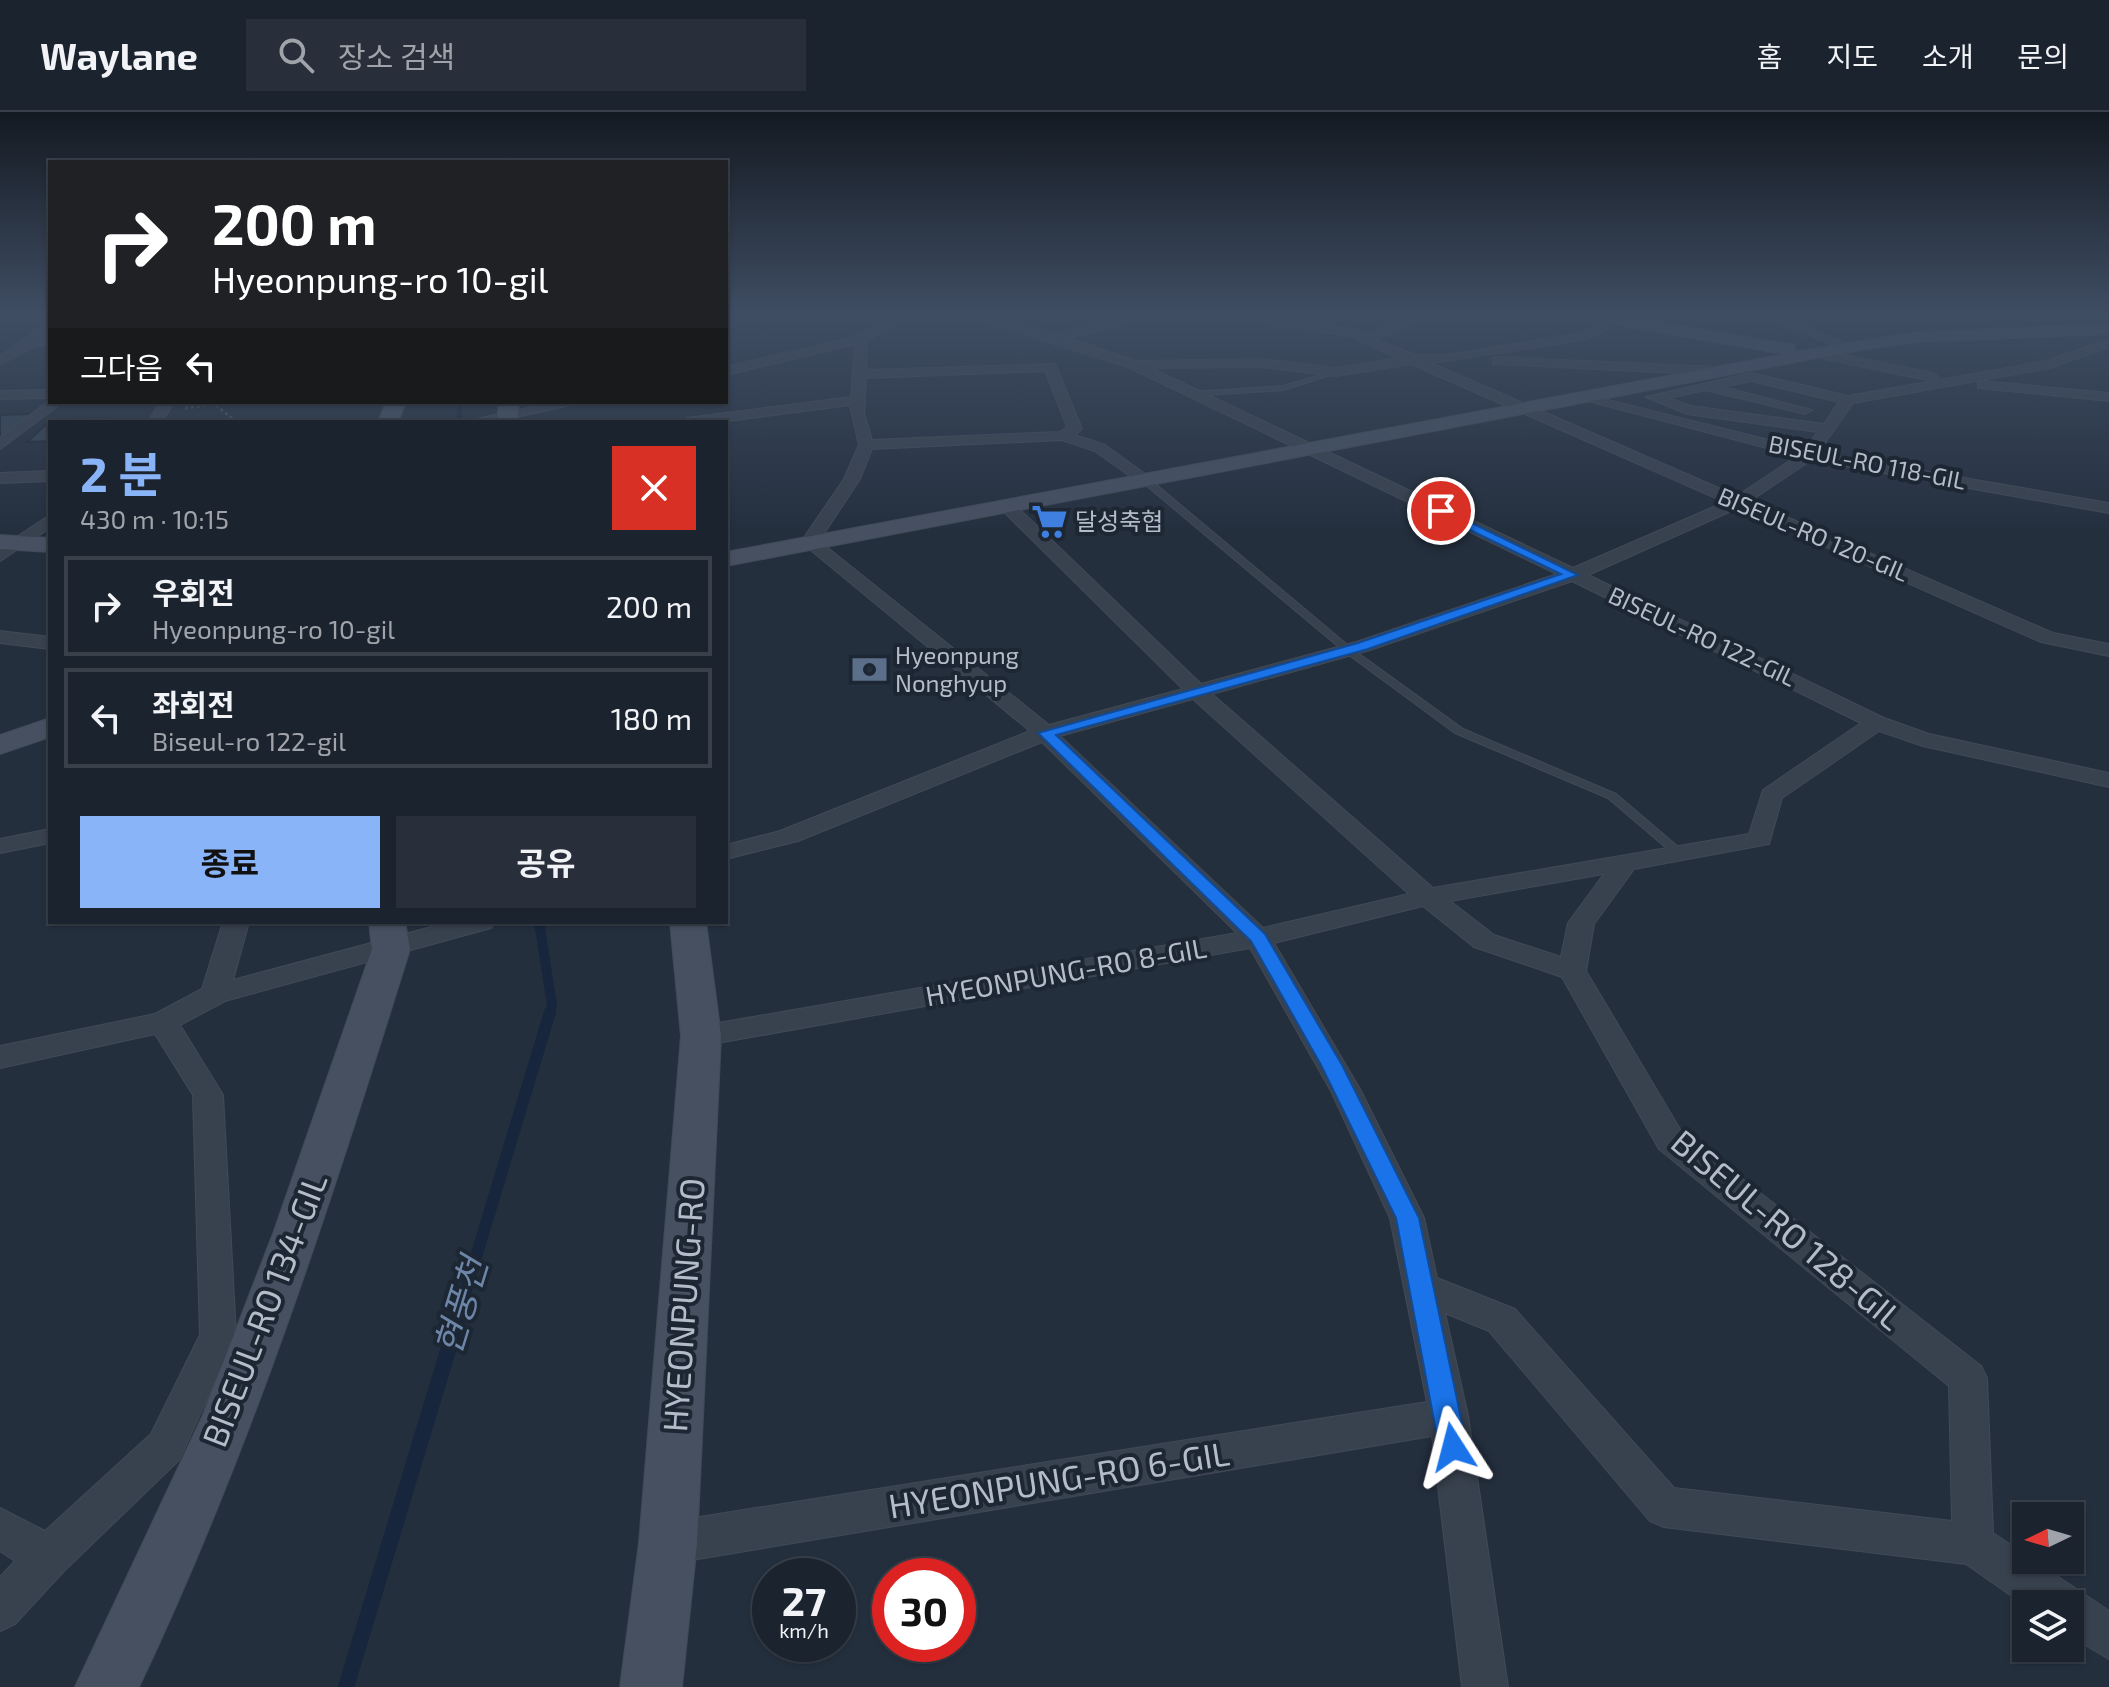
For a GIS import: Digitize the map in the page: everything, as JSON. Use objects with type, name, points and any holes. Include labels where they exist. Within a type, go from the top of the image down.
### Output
[{"type":"main road","points":[[728,559],[1580,397],[1659,386]]},
{"type":"main road","points":[[7,548],[48,545]]},
{"type":"main road","points":[[0,745],[48,728]]},
{"type":"main road","name":"HYEONPUNG-RO","points":[[651,1687],[668,1543],[701,1036],[688,924]]},
{"type":"main road","name":"BISEUL-RO 134-GIL","points":[[106,1687],[155,1593],[300,1231],[389,935]]},
{"type":"street","points":[[860,386],[857,413],[866,445],[852,479],[810,542],[1045,733],[1258,938],[1346,1091],[1407,1218],[1449,1416],[1485,1687]]},
{"type":"street","points":[[1062,386],[1075,429],[1063,436]]},
{"type":"street","name":"BISEUL-RO 122-GIL","points":[[1175,386],[1831,698],[1876,723],[1923,739],[2109,780]]},
{"type":"street","name":"BISEUL-RO 120-GIL","points":[[1471,386],[2048,638],[2109,650]]},
{"type":"street","points":[[1706,386],[1653,397],[1687,410],[1764,420],[1840,413],[1929,386]]},
{"type":"street","points":[[1772,386],[1840,413]]},
{"type":"street","points":[[1992,386],[2109,397]]},
{"type":"street","points":[[1703,387],[1840,413]]},
{"type":"street","points":[[1686,390],[1764,420]]},
{"type":"street","points":[[0,395],[48,394]]},
{"type":"street","points":[[2069,395],[2083,410],[2096,412]]},
{"type":"street","name":"BISEUL-RO 118-GIL","points":[[1580,397],[1809,455],[2109,508]]},
{"type":"street","points":[[703,420],[859,400]]},
{"type":"street","points":[[0,445],[53,404]]},
{"type":"street","points":[[478,420],[565,404]]},
{"type":"street","points":[[728,851],[789,836],[1045,733],[1348,650],[1572,575],[1737,503],[1809,455],[1840,413]]},
{"type":"street","points":[[866,445],[1063,436],[1100,448],[1144,479]]},
{"type":"street","points":[[0,478],[48,476]]},
{"type":"street","points":[[1006,505],[1197,691],[1428,897],[1484,941],[1572,971],[1581,923],[1624,865]]},
{"type":"street","points":[[7,548],[48,521]]},
{"type":"street","points":[[0,637],[48,643]]},
{"type":"street","name":"HYEONPUNG-RO 8-GIL","points":[[701,1036],[1258,938],[1428,897],[1760,839],[1771,795],[1876,723]]},
{"type":"street","points":[[0,846],[48,836]]},
{"type":"street","points":[[215,994],[235,924]]},
{"type":"street","points":[[0,1057],[163,1022],[215,994],[389,935],[468,924]]},
{"type":"street","name":"BISEUL-RO 128-GIL","points":[[1572,971],[1670,1140],[1968,1378],[1973,1544]]},
{"type":"street","points":[[0,1609],[48,1557],[165,1447],[218,1335],[208,1095],[163,1022]]},
{"type":"street","points":[[1421,1287],[1502,1320],[1664,1507],[1973,1544],[2040,1590]]},
{"type":"street","name":"HYEONPUNG-RO 6-GIL","points":[[668,1543],[1449,1416]]},
{"type":"street","points":[[0,1528],[48,1557]]},
{"type":"street","points":[[2084,1620],[2109,1637]]},
{"type":"lane","points":[[1192,394],[1292,386]]},
{"type":"lane","points":[[1144,479],[1348,650],[1459,731],[1612,796],[1680,854]]},
{"type":"path","points":[[162,412],[221,404]]},
{"type":"path","points":[[216,405],[234,420]]},
{"type":"building","points":[[33,414],[0,439],[0,415]]},
{"type":"building","points":[[108,418],[106,420],[52,419]]},
{"type":"building","points":[[48,423],[48,441],[27,442]]},
{"type":"waterway","name":"현풍천","points":[[459,420],[460,404]]},
{"type":"waterway","name":"현풍천","points":[[539,924],[552,1005],[549,1014]]},
{"type":"waterway","name":"현풍천","points":[[459,1313],[550,1012]]},
{"type":"waterway","name":"현풍천","points":[[346,1687],[460,1311]]},
{"type":"place","name":"달성축협","points":[[1049,522]]},
{"type":"place","name":"Hyeonpung Nonghyup","points":[[869,670]]},
{"type":"route","points":[[1441,511],[1572,575],[1363,646],[1045,733],[1258,938],[1346,1091],[1407,1218],[1453,1447]]}]
